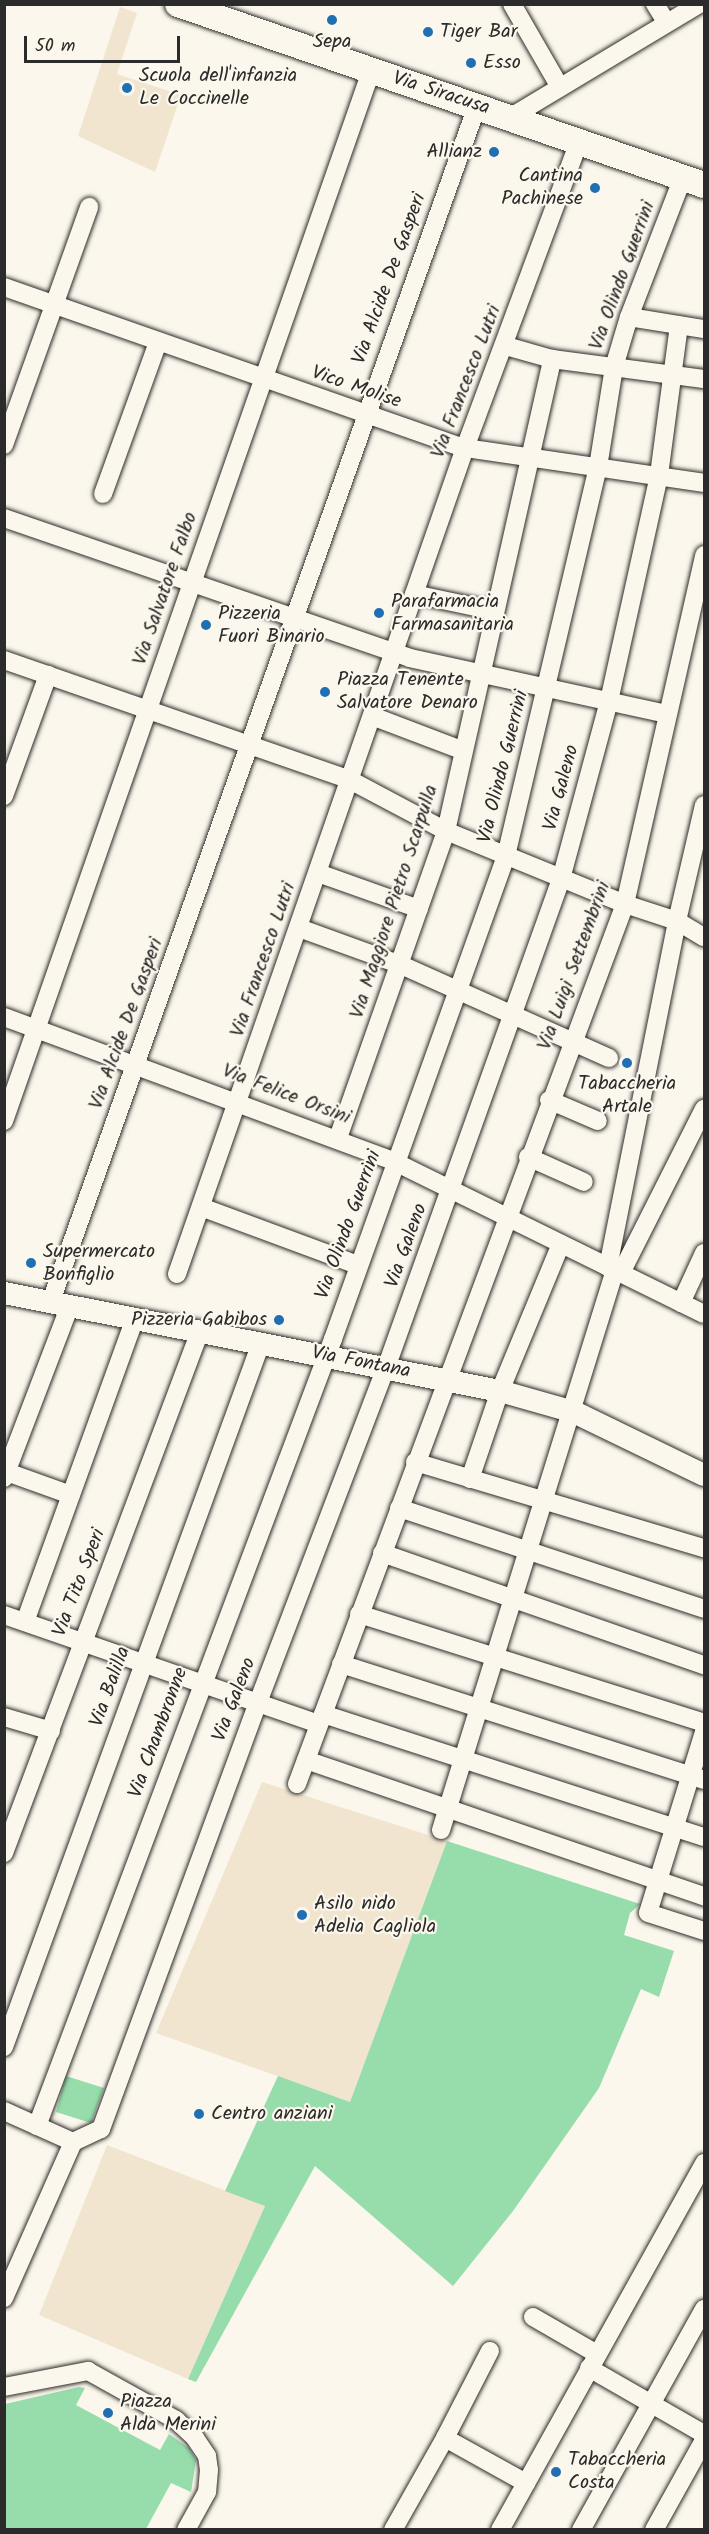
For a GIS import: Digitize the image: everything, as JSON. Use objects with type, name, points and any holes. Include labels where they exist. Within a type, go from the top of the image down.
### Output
[{"type":"main road","name":"Via Siracusa","points":[[178,4],[215,11],[371,71],[694,181]]},
{"type":"street","points":[[512,4],[561,87]]},
{"type":"street","points":[[656,4],[667,23]]},
{"type":"street","points":[[511,117],[699,4]]},
{"type":"street","name":"Via Salvatore Falbo","points":[[4,1121],[371,71]]},
{"type":"street","name":"Via Alcide De Gasperi","points":[[5,1473],[242,748],[477,106]]},
{"type":"street","name":"Via Francesco Lutri","points":[[177,1274],[240,1101],[318,873],[353,788],[372,716],[401,650],[414,594],[465,448],[506,346],[579,141]]},
{"type":"street","name":"Via Olindo Guerrini","points":[[324,1355],[506,856],[598,467],[615,367],[628,317],[694,181]]},
{"type":"street","points":[[4,445],[89,207]]},
{"type":"street","name":"Vico Molise","points":[[4,287],[364,415],[465,448],[705,483]]},
{"type":"street","points":[[628,317],[705,328]]},
{"type":"street","name":"Via Galeno","points":[[73,2142],[101,2129],[256,1705],[387,1368],[515,1016],[561,879],[609,701],[659,476],[679,325]]},
{"type":"street","points":[[103,494],[158,342]]},
{"type":"street","points":[[506,346],[552,359],[705,379]]},
{"type":"street","name":"Via Maggiore Pietro Scarpulla","points":[[338,1138],[401,965],[446,831],[552,359]]},
{"type":"street","points":[[4,518],[192,584],[290,613],[401,650],[483,674],[666,714]]},
{"type":"street","name":"Via Luigi Settembrini","points":[[297,1785],[549,1100],[625,904],[666,714],[705,555]]},
{"type":"street","points":[[414,594],[494,610]]},
{"type":"street","points":[[4,660],[353,788],[446,831],[625,904],[677,921],[705,936]]},
{"type":"street","points":[[4,796],[48,675]]},
{"type":"street","points":[[372,716],[464,751]]},
{"type":"street","points":[[441,1830],[574,1412],[615,1270],[677,921],[705,805]]},
{"type":"street","points":[[318,873],[419,909]]},
{"type":"street","points":[[299,928],[401,965],[609,1058]]},
{"type":"street","name":"Via Felice Orsini","points":[[4,1017],[240,1101],[395,1162],[705,1314]]},
{"type":"street","points":[[549,1100],[597,1122]]},
{"type":"street","points":[[615,1270],[705,1109]]},
{"type":"street","points":[[528,1157],[584,1182]]},
{"type":"street","points":[[201,1207],[358,1265]]},
{"type":"street","points":[[470,1479],[500,1391],[561,1244]]},
{"type":"street","points":[[681,1303],[705,1253]]},
{"type":"street","name":"Via Fontana","points":[[4,1293],[500,1391],[574,1412],[705,1475]]},
{"type":"street","points":[[25,1622],[135,1318]]},
{"type":"street","name":"Via Tito Speri","points":[[4,1853],[200,1331]]},
{"type":"street","name":"Via Balilla","points":[[4,2047],[261,1343]]},
{"type":"street","name":"Via Chambronne","points":[[37,2126],[324,1355]]},
{"type":"street","points":[[415,1462],[705,1548]]},
{"type":"street","points":[[5,1473],[71,1495]]},
{"type":"street","points":[[399,1508],[705,1609]]},
{"type":"street","points":[[382,1553],[705,1665]]},
{"type":"street","points":[[360,1614],[705,1723]]},
{"type":"street","points":[[4,1615],[256,1705],[321,1719],[464,1758],[705,1837]]},
{"type":"street","points":[[341,1664],[698,1778]]},
{"type":"street","points":[[4,1717],[51,1731]]},
{"type":"street","points":[[705,1732],[698,1778],[675,1828],[648,1913],[705,1931]]},
{"type":"street","points":[[306,1760],[705,1896]]},
{"type":"street","points":[[4,2111],[73,2142],[4,2298]]},
{"type":"street","points":[[500,2529],[705,2163]]},
{"type":"street","points":[[581,2529],[705,2309]]},
{"type":"street","points":[[533,2317],[652,2404],[705,2434]]},
{"type":"street","points":[[393,2529],[445,2438],[490,2351]]},
{"type":"street","points":[[4,2387],[88,2371],[176,2420],[195,2438],[207,2456],[209,2470],[207,2493],[186,2529]]},
{"type":"street","points":[[445,2438],[526,2483]]},
{"type":"street","points":[[654,2529],[705,2440]]},
{"type":"shaded area","name":"Scuola dell'infanzia Le Coccinelle","points":[[120,7],[137,13],[117,74],[181,95],[155,172],[78,136]]},
{"type":"shaded area","points":[[262,1782],[447,1841],[350,2102],[156,2033]]},
{"type":"shaded area","points":[[107,2145],[265,2206],[188,2379],[39,2315]]},
{"type":"green space","points":[[447,1841],[640,1904],[630,1913],[624,1935],[674,1951],[659,1997],[641,1989],[599,2088],[513,2211],[453,2286],[315,2166],[196,2382],[188,2379],[265,2206],[225,2191],[278,2076],[350,2102]]},
{"type":"green space","points":[[66,2076],[104,2088],[91,2123],[56,2112]]},
{"type":"green space","points":[[79,2387],[85,2388],[76,2405],[160,2450],[169,2434],[189,2448],[196,2460],[191,2492],[171,2483],[146,2529],[5,2529],[5,2404]]},
{"type":"place","name":"Sepa","points":[[332,20]]},
{"type":"place","name":"Tiger Bar","points":[[428,32]]},
{"type":"place","name":"Esso","points":[[471,63]]},
{"type":"place","name":"Scuola dell'infanzia Le Coccinelle","points":[[127,88]]},
{"type":"place","name":"Allianz","points":[[494,152]]},
{"type":"place","name":"Cantina Pachinese","points":[[595,188]]},
{"type":"place","name":"Parafarmacia Farmasanitaria","points":[[379,613]]},
{"type":"place","name":"Pizzeria Fuori Binario","points":[[206,625]]},
{"type":"place","name":"Piazza Tenente Salvatore Denaro","points":[[325,692]]},
{"type":"place","name":"Tabaccheria Artale","points":[[627,1063]]},
{"type":"place","name":"Supermercato Bonfiglio","points":[[31,1263]]},
{"type":"place","name":"Pizzeria Gabibos","points":[[279,1320]]},
{"type":"place","name":"Asilo nido Adelia Cagliola","points":[[302,1915]]},
{"type":"place","name":"Centro anziani","points":[[199,2114]]},
{"type":"place","name":"Piazza Alda Merini","points":[[108,2413]]},
{"type":"place","name":"Tabaccheria Costa","points":[[556,2472]]}]
